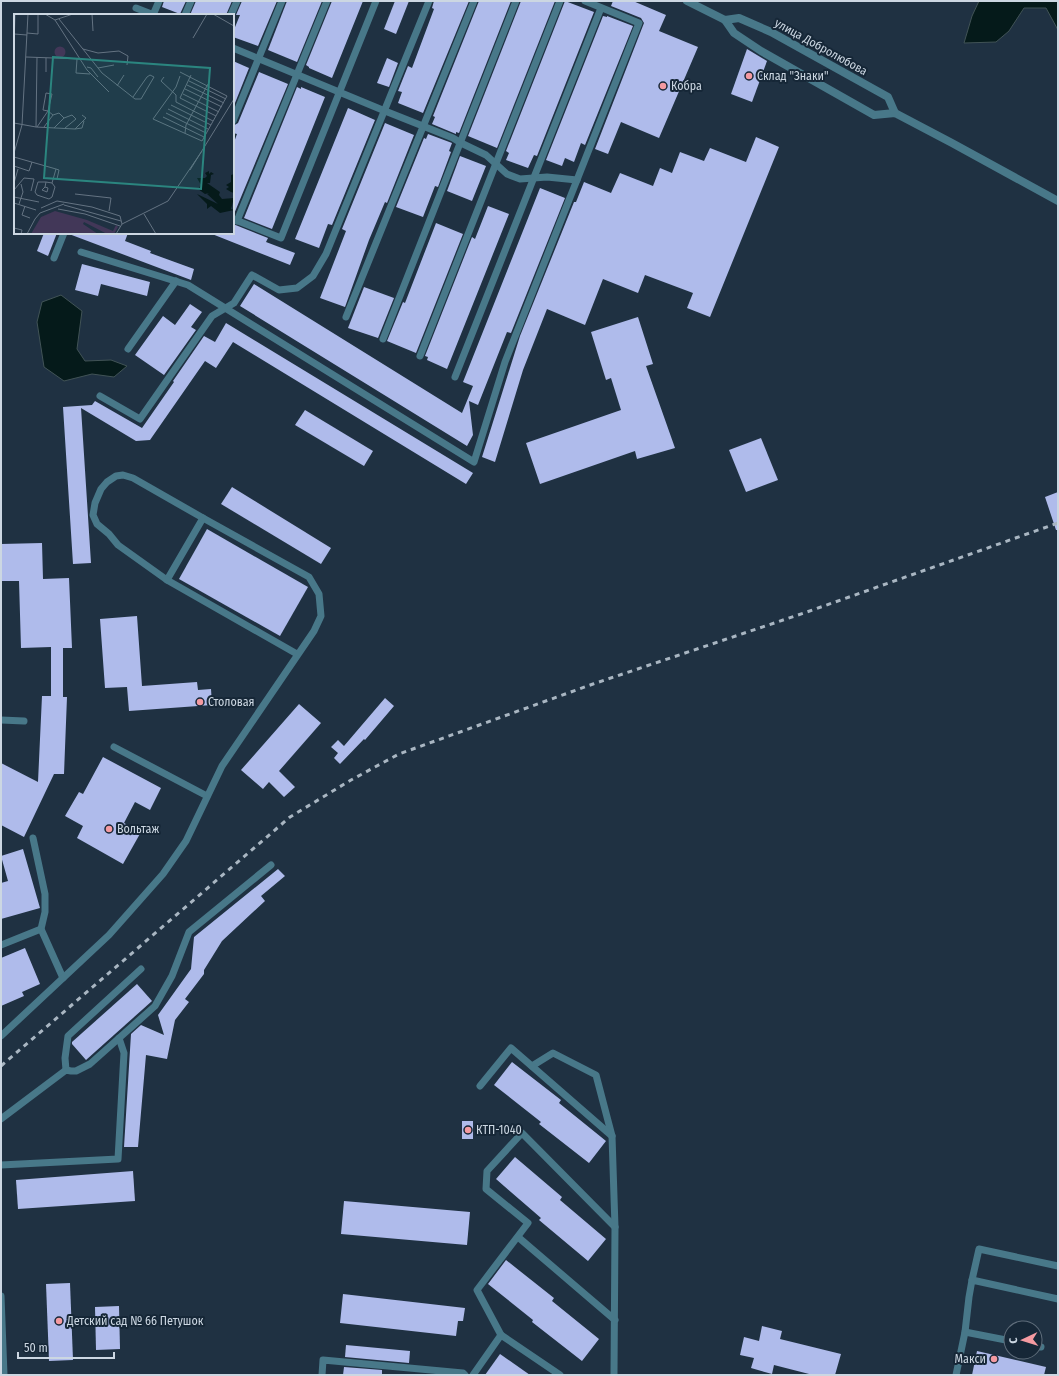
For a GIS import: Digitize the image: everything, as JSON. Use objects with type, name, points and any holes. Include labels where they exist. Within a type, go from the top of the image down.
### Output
[{"type":"street","name":"улица Добролюбова","points":[[687,1],[726,20],[734,33],[762,51],[874,115],[895,113],[888,97],[771,32],[739,18],[726,20]]},
{"type":"street","points":[[895,113],[952,142],[1058,201]]},
{"type":"lane","points":[[153,14],[159,1]]},
{"type":"lane","points":[[185,14],[191,1]]},
{"type":"lane","points":[[231,14],[237,1]]},
{"type":"lane","points":[[234,118],[282,1]]},
{"type":"lane","points":[[327,1],[235,220],[281,238],[376,1]]},
{"type":"lane","points":[[100,396],[140,419],[212,316],[234,303],[252,275],[279,290],[297,288],[313,276],[326,254],[429,1]]},
{"type":"lane","points":[[346,317],[474,1]]},
{"type":"lane","points":[[383,340],[516,1]]},
{"type":"lane","points":[[420,356],[560,1]]},
{"type":"lane","points":[[82,252],[188,285],[474,462],[505,362],[639,23],[585,1]]},
{"type":"lane","points":[[136,8],[151,14]]},
{"type":"lane","points":[[455,377],[601,8]]},
{"type":"lane","points":[[234,48],[453,138],[486,155],[507,174],[514,177],[520,179],[547,177],[577,180]]},
{"type":"lane","points":[[54,258],[64,234]]},
{"type":"lane","points":[[128,349],[176,281]]},
{"type":"lane","points":[[1,1036],[109,935],[163,874],[186,841],[222,766],[314,631],[321,616],[319,594],[309,577],[133,478],[123,475],[116,476],[107,482],[101,489],[95,503],[93,515],[97,524],[109,534],[118,545],[167,580],[297,654]]},
{"type":"lane","points":[[167,580],[203,518]]},
{"type":"lane","points":[[1,720],[24,721]]},
{"type":"lane","points":[[114,747],[207,796]]},
{"type":"lane","points":[[33,838],[45,894],[45,912],[41,929],[63,978]]},
{"type":"lane","points":[[1,1119],[66,1070],[76,1071],[90,1064],[155,1006],[172,976],[189,932],[271,865]]},
{"type":"lane","points":[[1,945],[41,929]]},
{"type":"lane","points":[[66,1070],[65,1058],[68,1036],[141,969]]},
{"type":"lane","points":[[1,1165],[118,1158],[124,1053],[119,1038]]},
{"type":"lane","points":[[480,1086],[511,1048],[612,1136]]},
{"type":"lane","points":[[532,1066],[553,1053],[596,1075],[612,1136],[615,1227],[614,1375]]},
{"type":"lane","points":[[560,1375],[501,1335],[477,1290],[528,1223],[486,1189],[487,1172],[522,1133],[615,1227]]},
{"type":"lane","points":[[518,1237],[615,1320]]},
{"type":"lane","points":[[956,1375],[965,1332],[972,1280],[979,1249],[1058,1266]]},
{"type":"lane","points":[[972,1280],[1058,1299]]},
{"type":"lane","points":[[1,1296],[4,1375]]},
{"type":"lane","points":[[965,1332],[1003,1339]]},
{"type":"lane","points":[[473,1375],[501,1335]]},
{"type":"lane","points":[[322,1375],[323,1360],[463,1373],[465,1375]]},
{"type":"shaded area","points":[[979,1],[1058,1],[1058,30],[1046,8],[1024,8],[1009,31],[996,42],[964,43],[972,16]]},
{"type":"shaded area","points":[[61,295],[82,311],[77,349],[85,361],[111,360],[127,366],[114,377],[92,374],[64,381],[44,367],[37,322],[42,302]]},
{"type":"building","points":[[164,1],[186,1],[180,14],[162,7]]},
{"type":"building","points":[[196,1],[232,1],[226,14],[190,14]]},
{"type":"building","points":[[242,1],[277,1],[258,46],[234,37],[234,30],[240,15],[236,15]]},
{"type":"building","points":[[287,1],[322,1],[297,62],[268,50]]},
{"type":"building","points":[[332,1],[363,1],[332,78],[309,68],[306,65]]},
{"type":"building","points":[[395,1],[409,1],[396,34],[384,29]]},
{"type":"building","points":[[434,1],[469,1],[423,113],[398,103],[402,92],[398,91],[408,66],[412,68],[434,9],[432,8]]},
{"type":"building","points":[[479,1],[511,1],[459,133],[456,132],[456,134],[432,124],[435,117],[433,116]]},
{"type":"building","points":[[521,1],[555,1],[497,148],[468,136]]},
{"type":"building","points":[[565,1],[594,12],[537,156],[534,155],[528,168],[506,160],[509,153],[506,151]]},
{"type":"building","points":[[613,1],[633,1],[666,15],[659,31],[698,47],[659,138],[621,122],[608,154],[595,149],[644,23],[641,18],[611,6]]},
{"type":"building","points":[[603,16],[607,16],[633,26],[585,145],[581,143],[574,162],[565,158],[562,166],[546,160]]},
{"type":"building","name":"Склад \"Знаки\"","points":[[747,49],[767,61],[752,102],[731,94]]},
{"type":"building","points":[[387,58],[398,63],[389,87],[377,83]]},
{"type":"building","points":[[234,61],[249,68],[234,106]]},
{"type":"building","points":[[259,72],[288,84],[234,214],[234,142],[237,134],[234,133],[234,125],[238,123]]},
{"type":"building","points":[[297,87],[301,89],[301,87],[325,97],[272,229],[244,218]]},
{"type":"building","points":[[348,108],[375,120],[332,225],[328,224],[319,248],[295,239]]},
{"type":"building","points":[[385,123],[414,135],[387,203],[385,202],[369,240],[345,307],[320,298],[346,231],[342,229]]},
{"type":"building","points":[[428,134],[452,143],[449,151],[451,152],[438,187],[435,186],[423,217],[396,207],[424,138],[426,139]]},
{"type":"building","points":[[756,137],[779,147],[710,317],[687,308],[693,293],[645,275],[638,293],[603,279],[585,325],[547,309],[523,370],[495,462],[482,457],[520,336],[574,202],[576,202],[584,182],[611,193],[620,173],[653,186],[660,168],[672,173],[680,152],[704,161],[710,148],[746,162]]},
{"type":"building","points":[[460,156],[486,166],[472,201],[447,191]]},
{"type":"building","points":[[540,188],[565,198],[511,333],[507,332],[478,405],[469,401],[473,435],[467,446],[240,306],[254,284],[462,413],[473,386],[463,382]]},
{"type":"building","points":[[488,206],[509,214],[447,369],[427,360],[428,357],[425,356],[472,237],[475,239]]},
{"type":"building","points":[[436,223],[463,234],[416,353],[387,341],[403,302],[405,303]]},
{"type":"building","points":[[234,224],[268,238],[266,242],[295,253],[290,265],[212,234],[234,234]]},
{"type":"building","points":[[44,234],[57,234],[48,256],[37,251]]},
{"type":"building","points":[[69,234],[128,234],[125,241],[151,251],[150,253],[194,269],[191,280]]},
{"type":"building","points":[[82,264],[150,282],[147,296],[101,284],[98,296],[75,290]]},
{"type":"building","points":[[364,287],[394,298],[378,338],[348,328]]},
{"type":"building","points":[[190,304],[202,312],[191,327],[196,330],[164,375],[135,355],[163,316],[175,325]]},
{"type":"building","points":[[638,317],[653,364],[646,366],[675,448],[637,459],[635,451],[540,484],[526,443],[621,410],[611,378],[606,380],[591,332]]},
{"type":"building","points":[[226,323],[473,473],[466,484],[233,342],[216,368],[205,361],[150,440],[136,441],[81,408],[91,563],[73,564],[63,407],[92,405],[95,401],[142,428],[204,336],[215,342]]},
{"type":"building","points":[[305,410],[373,451],[364,466],[295,425]]},
{"type":"building","points":[[761,438],[778,480],[746,492],[729,450]]},
{"type":"building","points":[[232,487],[331,548],[321,564],[221,504]]},
{"type":"building","points":[[1058,492],[1058,530],[1056,530],[1045,497]]},
{"type":"building","points":[[207,529],[308,587],[280,636],[179,579]]},
{"type":"building","points":[[42,543],[43,579],[69,578],[72,648],[63,648],[63,697],[67,697],[64,774],[54,774],[24,837],[1,825],[1,763],[38,782],[42,696],[51,696],[51,647],[21,648],[19,581],[1,581],[1,544]]},
{"type":"building","points":[[137,616],[142,686],[197,682],[198,690],[211,689],[212,705],[129,711],[127,687],[105,688],[100,619]]},
{"type":"building","points":[[385,698],[394,706],[365,740],[364,739],[340,764],[334,758],[338,753],[331,747],[338,740],[344,746]]},
{"type":"building","points":[[299,704],[321,723],[279,771],[295,787],[284,797],[269,782],[263,789],[241,770]]},
{"type":"building","points":[[103,757],[161,788],[150,810],[135,802],[124,823],[141,832],[123,864],[77,838],[83,826],[65,816],[79,792],[83,794]]},
{"type":"building","points":[[23,849],[40,908],[1,919],[1,883],[8,881],[1,856]]},
{"type":"building","points":[[278,869],[285,876],[261,896],[265,901],[222,941],[204,970],[204,974],[185,999],[189,1002],[175,1020],[167,1059],[146,1055],[138,1147],[124,1147],[131,1034],[141,1025],[164,1035],[158,1015],[191,969],[194,937]]},
{"type":"building","points":[[25,948],[40,984],[22,992],[24,996],[1,1006],[1,958]]},
{"type":"building","points":[[137,984],[152,1001],[86,1060],[72,1044],[72,1042]]},
{"type":"building","points":[[512,1062],[561,1100],[559,1103],[606,1141],[589,1163],[539,1124],[541,1122],[494,1085]]},
{"type":"building","name":"КТП-1040","points":[[462,1121],[473,1121],[473,1139],[462,1139]]},
{"type":"building","points":[[515,1157],[562,1197],[560,1200],[606,1239],[588,1261],[539,1220],[541,1218],[496,1179]]},
{"type":"building","points":[[133,1171],[135,1201],[18,1209],[16,1180]]},
{"type":"building","points":[[344,1201],[470,1212],[467,1245],[341,1234]]},
{"type":"building","points":[[506,1260],[554,1298],[552,1301],[599,1339],[582,1361],[532,1322],[533,1320],[488,1284]]},
{"type":"building","name":"Детский сад № 66 Петушок","points":[[70,1283],[73,1360],[49,1361],[46,1284]]},
{"type":"building","points":[[343,1294],[465,1308],[463,1321],[458,1321],[456,1336],[340,1323]]},
{"type":"building","points":[[119,1306],[120,1349],[96,1350],[95,1307]]},
{"type":"building","points":[[762,1326],[782,1331],[780,1339],[841,1354],[835,1375],[813,1375],[774,1365],[772,1374],[751,1368],[754,1358],[740,1355],[744,1337],[759,1341]]},
{"type":"building","points":[[346,1345],[410,1351],[409,1363],[345,1357]]},
{"type":"building","name":"Макси","points":[[977,1351],[1003,1357],[1003,1360],[1016,1360],[1046,1367],[1044,1375],[972,1375]]},
{"type":"building","points":[[500,1354],[530,1375],[485,1375]]},
{"type":"building","points":[[344,1367],[382,1370],[382,1375],[343,1375]]},
{"type":"railway","points":[[1,1066],[290,817],[351,780],[399,754],[593,684],[804,613],[1058,523]]},
{"type":"place","name":"Склад \"Знаки\"","points":[[749,76]]},
{"type":"place","name":"Кобра","points":[[663,86]]},
{"type":"place","name":"Столовая","points":[[200,702]]},
{"type":"place","name":"Вольтаж","points":[[109,829]]},
{"type":"place","name":"КТП-1040","points":[[468,1130]]},
{"type":"place","name":"Детский сад № 66 Петушок","points":[[59,1321]]},
{"type":"place","name":"Макси","points":[[994,1359]]}]
